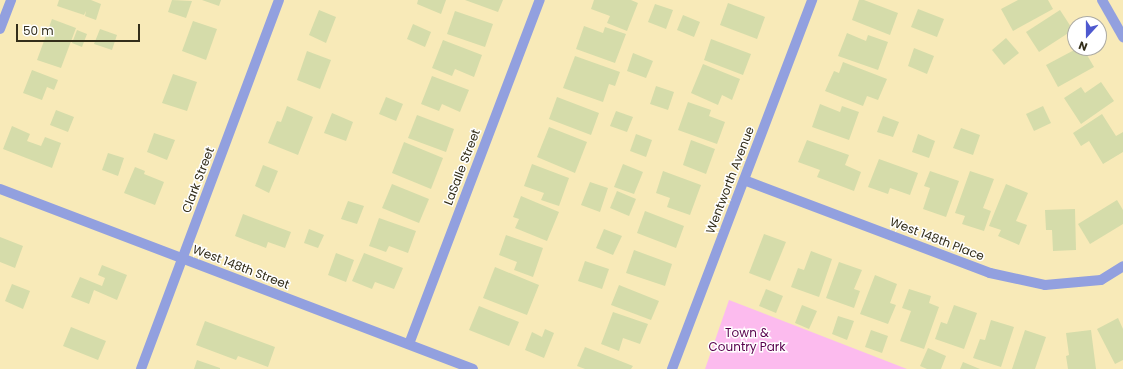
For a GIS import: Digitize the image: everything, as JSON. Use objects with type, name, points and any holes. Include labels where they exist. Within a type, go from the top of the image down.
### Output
[{"type":"street","points":[[0,29],[11,0]]},
{"type":"street","name":"Clark Street","points":[[141,369],[279,0]]},
{"type":"street","name":"LaSalle Street","points":[[408,344],[540,0]]},
{"type":"street","name":"Wentworth Avenue","points":[[672,369],[812,0]]},
{"type":"street","points":[[1102,0],[1123,37]]},
{"type":"street","name":"West 148th Place","points":[[744,180],[997,275],[1045,285],[1101,280],[1123,266]]},
{"type":"street","name":"West 148th Street","points":[[0,189],[474,369]]},
{"type":"green space","name":"Town & Country Park","points":[[729,300],[907,369],[705,369]]},
{"type":"building","points":[[59,0],[91,0],[101,4],[96,20],[85,16],[86,11],[84,15],[57,6]]},
{"type":"building","points":[[172,0],[192,1],[186,18],[168,12]]},
{"type":"building","points":[[202,0],[221,0],[219,6]]},
{"type":"building","points":[[418,0],[446,0],[441,14],[417,4]]},
{"type":"building","points":[[465,0],[503,0],[498,12]]},
{"type":"building","points":[[594,0],[631,0],[638,3],[627,31],[607,23],[610,16],[591,9]]},
{"type":"building","points":[[859,0],[864,0],[898,13],[890,35],[852,20]]},
{"type":"building","points":[[1018,0],[1048,0],[1053,9],[1013,31],[1001,9]]},
{"type":"building","points":[[728,3],[765,17],[757,39],[720,25]]},
{"type":"building","points":[[655,4],[673,10],[666,29],[648,22]]},
{"type":"building","points":[[918,9],[944,19],[937,37],[911,27]]},
{"type":"building","points":[[319,10],[336,17],[326,43],[309,35]]},
{"type":"building","points":[[1060,10],[1067,21],[1067,34],[1039,52],[1026,32]]},
{"type":"building","points":[[455,11],[493,24],[485,47],[447,34]]},
{"type":"building","points":[[683,15],[700,22],[694,37],[677,30]]},
{"type":"building","points":[[52,19],[76,28],[61,68],[37,60]]},
{"type":"building","points":[[193,21],[217,29],[206,60],[182,51]]},
{"type":"building","points":[[413,24],[431,32],[425,47],[407,39]]},
{"type":"building","points":[[584,26],[603,33],[605,27],[626,34],[615,63],[576,49]]},
{"type":"building","points":[[100,29],[117,35],[112,50],[94,44]]},
{"type":"building","points":[[77,30],[87,34],[82,47],[72,43]]},
{"type":"building","points":[[847,33],[866,41],[868,35],[888,42],[878,70],[838,56]]},
{"type":"building","points":[[1006,38],[1019,53],[1004,65],[992,50]]},
{"type":"building","points":[[711,39],[751,54],[743,75],[704,60]]},
{"type":"building","points":[[443,40],[482,55],[474,77],[455,69],[452,76],[432,68]]},
{"type":"building","points":[[914,48],[934,56],[927,74],[908,66]]},
{"type":"building","points":[[307,51],[331,60],[320,89],[297,80]]},
{"type":"building","points":[[633,53],[653,61],[646,78],[627,71]]},
{"type":"building","points":[[1067,54],[1067,56],[1088,56],[1094,67],[1058,87],[1046,65]]},
{"type":"building","points":[[575,56],[620,72],[615,86],[609,84],[603,102],[563,88]]},
{"type":"building","points":[[843,62],[887,79],[878,100],[867,96],[863,106],[825,91],[834,71],[839,73]]},
{"type":"building","points":[[703,64],[740,79],[732,100],[722,95],[718,105],[691,93]]},
{"type":"building","points":[[32,70],[58,80],[54,90],[47,87],[42,100],[23,93]]},
{"type":"building","points":[[173,74],[197,82],[187,111],[162,103]]},
{"type":"building","points":[[432,76],[469,90],[460,112],[442,104],[439,111],[421,104]]},
{"type":"building","points":[[1101,82],[1114,101],[1081,124],[1064,98],[1081,87],[1085,93]]},
{"type":"building","points":[[656,86],[674,92],[668,110],[650,104]]},
{"type":"building","points":[[386,97],[403,104],[396,121],[379,114]]},
{"type":"building","points":[[557,97],[599,113],[591,135],[549,119]]},
{"type":"building","points":[[688,102],[711,110],[709,116],[725,122],[717,144],[678,130]]},
{"type":"building","points":[[820,104],[840,112],[842,106],[859,112],[849,140],[812,127]]},
{"type":"building","points":[[287,106],[313,117],[298,155],[268,143],[277,121],[281,122]]},
{"type":"building","points":[[1043,106],[1051,123],[1034,131],[1026,114]]},
{"type":"building","points":[[56,110],[74,117],[68,132],[50,125]]},
{"type":"building","points":[[616,111],[633,117],[627,132],[610,126]]},
{"type":"building","points":[[332,113],[353,122],[346,141],[324,133]]},
{"type":"building","points":[[1102,114],[1116,136],[1123,132],[1123,152],[1103,164],[1089,141],[1081,146],[1073,133]]},
{"type":"building","points":[[417,115],[454,129],[446,152],[408,138]]},
{"type":"building","points":[[883,116],[899,122],[893,137],[877,132]]},
{"type":"building","points":[[12,126],[30,134],[27,141],[41,146],[45,137],[61,143],[52,168],[3,149]]},
{"type":"building","points":[[549,127],[587,142],[575,173],[537,157]]},
{"type":"building","points":[[961,128],[980,135],[973,155],[953,148]]},
{"type":"building","points":[[154,133],[175,140],[167,160],[147,152]]},
{"type":"building","points":[[636,134],[652,140],[646,157],[630,151]]},
{"type":"building","points":[[918,134],[935,141],[929,158],[912,152]]},
{"type":"building","points":[[691,140],[715,149],[706,174],[683,165]]},
{"type":"building","points":[[807,140],[849,155],[845,165],[861,172],[854,191],[817,177],[820,170],[798,162]]},
{"type":"building","points":[[404,142],[443,158],[431,189],[392,173]]},
{"type":"building","points":[[108,153],[124,158],[118,176],[102,170]]},
{"type":"building","points":[[879,159],[918,173],[910,195],[890,188],[888,194],[868,187]]},
{"type":"building","points":[[532,164],[569,178],[559,206],[541,200],[544,193],[524,186]]},
{"type":"building","points":[[623,164],[643,172],[634,194],[614,187]]},
{"type":"building","points":[[263,165],[278,171],[269,193],[255,186]]},
{"type":"building","points":[[135,167],[145,171],[144,174],[164,182],[155,205],[124,193]]},
{"type":"building","points":[[663,171],[701,185],[690,215],[667,207],[670,198],[656,193]]},
{"type":"building","points":[[930,171],[959,181],[946,217],[923,209],[930,188],[924,186]]},
{"type":"building","points":[[970,171],[994,179],[983,208],[991,211],[984,231],[962,224],[965,216],[955,213]]},
{"type":"building","points":[[590,182],[608,188],[600,212],[581,205]]},
{"type":"building","points":[[392,184],[429,199],[419,223],[382,208]]},
{"type":"building","points":[[1006,184],[1028,193],[1016,221],[1027,225],[1019,245],[998,236],[1001,230],[989,226]]},
{"type":"building","points":[[617,191],[636,199],[629,216],[610,208]]},
{"type":"building","points":[[521,196],[559,212],[547,241],[515,228],[519,219],[513,217]]},
{"type":"building","points":[[1117,200],[1123,210],[1123,224],[1090,244],[1078,224]]},
{"type":"building","points":[[348,201],[364,206],[357,224],[341,219]]},
{"type":"building","points":[[1075,209],[1076,250],[1053,251],[1052,230],[1046,230],[1045,210]]},
{"type":"building","points":[[645,211],[684,226],[676,248],[637,233]]},
{"type":"building","points":[[243,214],[291,232],[285,248],[268,242],[266,248],[235,236]]},
{"type":"building","points":[[379,218],[416,231],[408,253],[389,246],[386,252],[369,246]]},
{"type":"building","points":[[309,229],[324,235],[318,248],[304,243]]},
{"type":"building","points":[[604,229],[622,236],[613,255],[596,248]]},
{"type":"building","points":[[764,234],[786,242],[770,281],[749,273]]},
{"type":"building","points":[[506,235],[543,248],[533,277],[514,270],[517,262],[499,255]]},
{"type":"building","points":[[0,237],[23,246],[15,268],[0,262]]},
{"type":"building","points":[[634,250],[672,264],[665,286],[626,273]]},
{"type":"building","points":[[811,251],[832,259],[819,297],[791,287],[798,268],[804,270]]},
{"type":"building","points":[[336,253],[354,260],[346,282],[328,275]]},
{"type":"building","points":[[364,253],[403,268],[394,289],[375,282],[372,289],[352,281]]},
{"type":"building","points":[[585,261],[609,269],[602,289],[578,281]]},
{"type":"building","points":[[839,262],[862,270],[854,289],[860,291],[854,308],[826,298]]},
{"type":"building","points":[[102,265],[127,275],[117,300],[94,290],[89,304],[71,297],[80,277],[102,286],[105,278],[98,275]]},
{"type":"building","points":[[495,267],[539,285],[527,315],[483,298]]},
{"type":"building","points":[[875,275],[897,284],[890,303],[896,305],[888,324],[860,314]]},
{"type":"building","points":[[12,284],[30,291],[23,309],[5,301]]},
{"type":"building","points":[[619,285],[659,301],[651,320],[611,305]]},
{"type":"building","points":[[766,289],[783,296],[776,313],[759,306]]},
{"type":"building","points":[[909,289],[931,296],[929,303],[939,307],[924,349],[900,341],[911,311],[902,308]]},
{"type":"building","points":[[802,305],[817,311],[809,329],[795,323]]},
{"type":"building","points":[[954,305],[977,313],[964,349],[935,339],[941,322],[947,324]]},
{"type":"building","points":[[479,306],[519,322],[509,346],[469,330]]},
{"type":"building","points":[[613,312],[648,324],[640,344],[623,338],[619,351],[601,344]]},
{"type":"building","points":[[838,316],[854,321],[847,340],[832,334]]},
{"type":"building","points":[[1118,318],[1123,329],[1123,360],[1115,364],[1097,329]]},
{"type":"building","points":[[991,320],[1014,327],[1001,367],[973,358],[980,339],[985,340]]},
{"type":"building","points":[[205,321],[275,347],[268,367],[238,356],[236,360],[196,345]]},
{"type":"building","points":[[71,327],[106,341],[98,360],[63,346]]},
{"type":"building","points":[[545,329],[554,333],[544,358],[525,350],[532,332],[542,337]]},
{"type":"building","points":[[871,330],[888,336],[882,353],[865,347]]},
{"type":"building","points":[[1025,330],[1046,337],[1035,369],[1012,369]]},
{"type":"building","points":[[1091,330],[1096,369],[1068,369],[1066,356],[1069,355],[1066,333]]},
{"type":"building","points":[[585,347],[633,366],[631,369],[585,369],[577,366]]},
{"type":"building","points":[[928,348],[946,356],[941,369],[927,369],[920,366]]},
{"type":"building","points":[[197,360],[220,368],[220,369],[194,369]]},
{"type":"building","points":[[963,362],[980,369],[960,369]]}]
